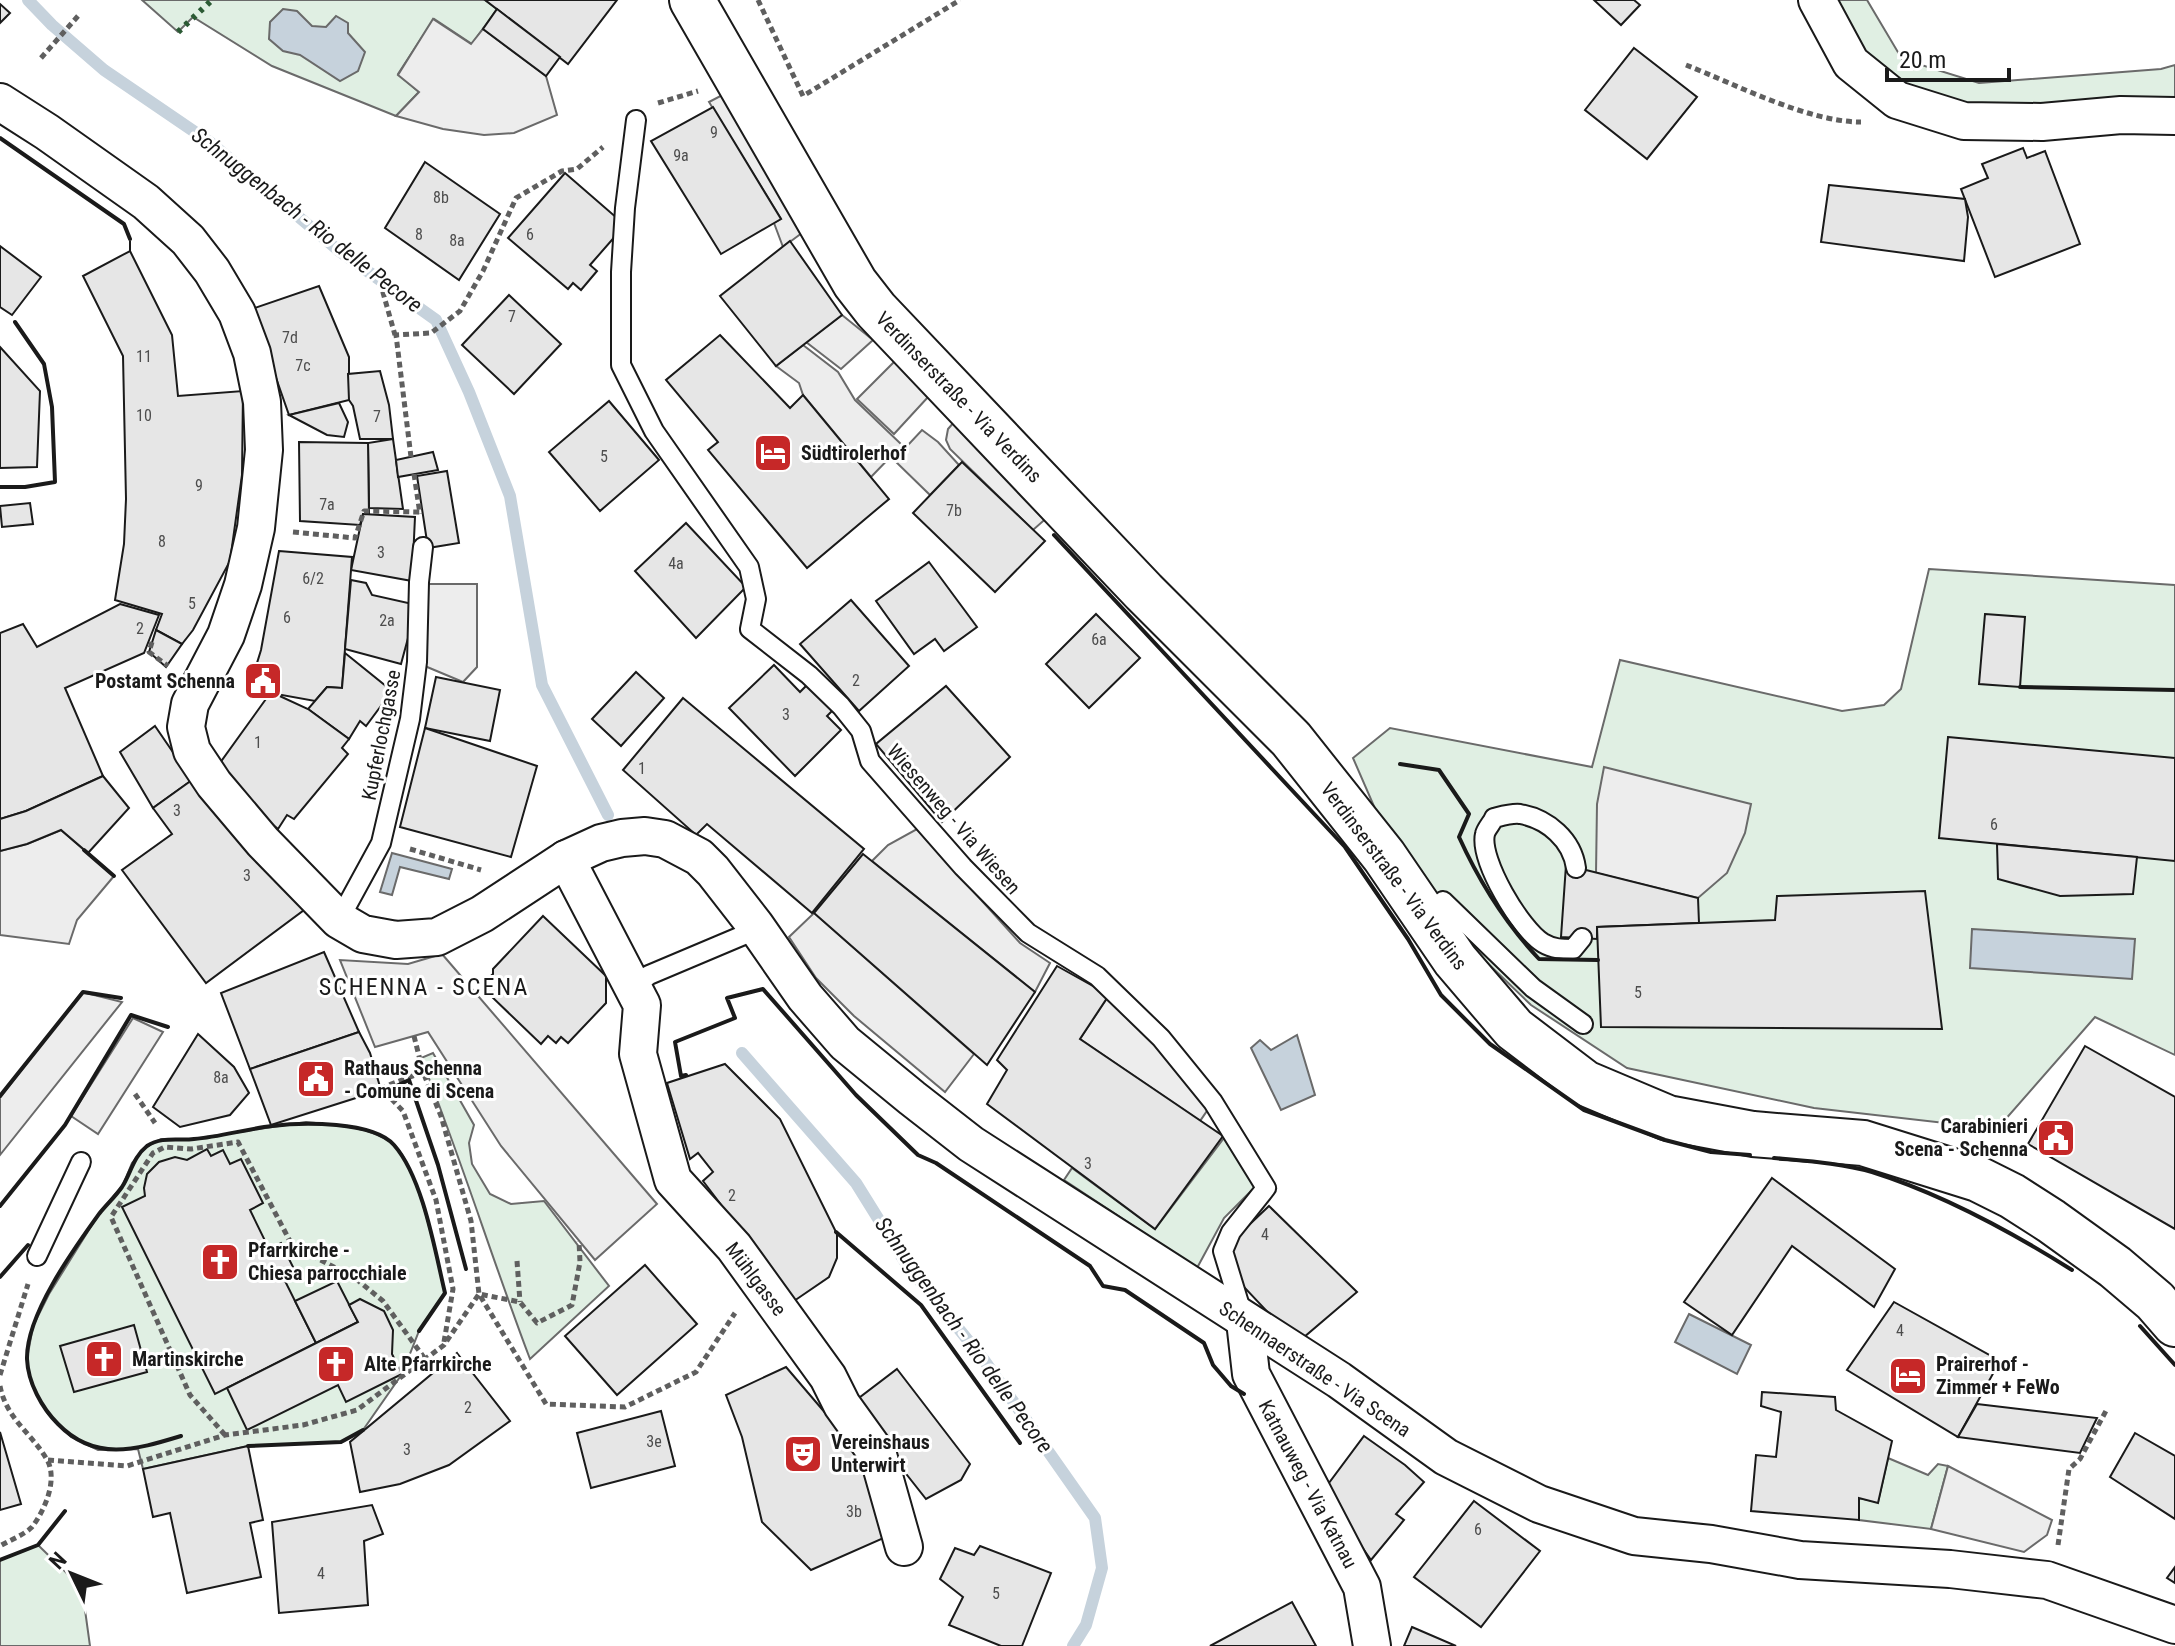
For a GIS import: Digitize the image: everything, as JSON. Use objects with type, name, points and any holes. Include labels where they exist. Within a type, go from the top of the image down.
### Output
[{"type":"street","name":"Verdinserstraße - Via Verdins","points":[[692,0],[855,283],[876,310],[1144,592],[1291,739],[1384,856],[1455,960],[1514,1029],[1585,1083],[1668,1118],[1753,1134],[1863,1143],[1978,1179],[2025,1205],[2115,1267],[2155,1301],[2175,1324]]},
{"type":"street","points":[[1817,0],[1851,63],[1897,100],[1964,121],[2042,122],[2121,115],[2175,116]]},
{"type":"street","points":[[0,102],[146,202],[188,240],[212,271],[237,313],[247,339],[262,402],[264,450],[256,528],[243,585],[226,635],[190,704],[186,727],[192,751],[214,784],[263,842],[339,920]]},
{"type":"street","name":"Schennaerstraße - Via Scena","points":[[339,920],[363,934],[396,940],[437,937],[482,914],[566,859],[601,843],[645,836],[665,839],[699,857],[713,871],[805,997],[845,1043],[874,1068],[971,1144],[1339,1380],[1446,1457],[1539,1504],[1634,1536],[1711,1544],[1800,1560],[1950,1569],[2047,1580],[2175,1625]]},
{"type":"street","points":[[566,859],[638,996]]},
{"type":"street","name":"Mühlgasse","points":[[638,996],[638,1054],[673,1180],[734,1247],[828,1377],[842,1405],[878,1455],[904,1547]]},
{"type":"street","name":"Katnauweg - Via Katnau","points":[[1245,1321],[1251,1374],[1362,1587],[1372,1646]]},
{"type":"lane","name":"Wiesenweg - Via Wiesen","points":[[636,120],[621,272],[621,365],[654,431],[749,567],[756,599],[750,629],[809,675],[841,706],[861,731],[870,761],[1006,911],[1028,933],[1097,976],[1161,1038],[1213,1102],[1266,1188],[1231,1232],[1223,1251],[1245,1321]]},
{"type":"lane","name":"Kupferlochgasse","points":[[339,920],[381,843],[410,719],[417,662],[423,547]]},
{"type":"lane","points":[[1576,868],[1574,854],[1559,833],[1540,821],[1517,813],[1494,818],[1485,834],[1487,858],[1498,881],[1515,910],[1541,942],[1559,949],[1573,949],[1582,938]]},
{"type":"lane","points":[[1443,901],[1533,988],[1583,1024]]},
{"type":"lane","points":[[638,996],[649,975],[758,929]]},
{"type":"lane","points":[[37,1256],[81,1162]]},
{"type":"path","points":[[758,0],[803,96],[960,0]]},
{"type":"path","points":[[41,58],[78,16]]},
{"type":"path","points":[[1686,65],[1810,114],[1845,122],[1883,121],[1924,108]]},
{"type":"path","points":[[396,335],[431,333],[460,311],[483,271],[516,198],[562,171],[577,169],[657,103],[737,78]]},
{"type":"path","points":[[380,282],[396,335],[411,457]]},
{"type":"path","points":[[414,474],[423,547]]},
{"type":"path","points":[[256,528],[355,538],[364,511],[420,512]]},
{"type":"path","points":[[152,642],[149,652],[166,667]]},
{"type":"path","points":[[398,845],[459,862]]},
{"type":"path","points":[[414,1036],[471,1221],[479,1294],[546,1404],[625,1407],[696,1372],[757,1279]]},
{"type":"path","points":[[423,1072],[381,1088],[403,1111],[436,1200],[453,1289],[444,1345]]},
{"type":"path","points":[[135,1094],[155,1123]]},
{"type":"path","points":[[225,1435],[190,1395],[111,1217],[119,1201],[132,1188],[141,1168],[153,1153],[165,1147],[191,1149],[238,1142],[292,1245],[355,1278],[383,1301],[425,1359]]},
{"type":"path","points":[[517,1261],[520,1302],[537,1323],[572,1305],[580,1262],[579,1241]]},
{"type":"path","points":[[0,1375],[37,1256]]},
{"type":"path","points":[[479,1294],[520,1302]]},
{"type":"path","points":[[48,1460],[127,1466],[225,1435],[303,1425],[357,1410],[444,1345],[479,1294]]},
{"type":"path","points":[[0,1386],[2,1400],[48,1460],[50,1482],[47,1502],[30,1529],[0,1546]]},
{"type":"path","points":[[2047,1580],[2057,1550],[2069,1469],[2080,1459],[2107,1409]]},
{"type":"green space","points":[[142,0],[485,0],[497,9],[472,44],[434,19],[398,74],[419,92],[396,116],[272,66],[193,17],[178,32]]},
{"type":"green space","points":[[1832,0],[1867,0],[1902,59],[1979,83],[2161,69],[2175,65],[2175,100],[1975,107],[1930,99],[1885,73],[1854,44]]},
{"type":"green space","points":[[1929,569],[2175,585],[2175,1055],[2095,1017],[1997,1129],[1814,1108],[1627,1068],[1531,1005],[1452,929],[1383,827],[1353,758],[1390,728],[1592,767],[1620,660],[1842,711],[1884,705],[1901,689]]},
{"type":"green space","points":[[433,1053],[474,1125],[469,1143],[472,1164],[490,1194],[511,1204],[544,1201],[609,1286],[530,1359],[421,1058]]},
{"type":"green space","points":[[306,1122],[372,1133],[391,1142],[401,1153],[418,1189],[445,1293],[419,1331],[402,1374],[363,1430],[341,1442],[248,1446],[143,1469],[138,1449],[98,1450],[71,1437],[48,1414],[31,1383],[27,1359],[33,1326],[49,1294],[100,1212],[123,1185],[132,1163],[146,1147],[161,1139],[193,1139]]},
{"type":"green space","points":[[1224,1138],[1255,1187],[1224,1218],[1197,1268],[1064,1180],[1072,1168],[1155,1229]]},
{"type":"green space","points":[[1888,1458],[1928,1475],[1938,1464],[1948,1466],[1931,1529],[1859,1520],[1859,1498],[1878,1502]]},
{"type":"green space","points":[[38,1545],[82,1588],[90,1646],[0,1646],[0,1560]]},
{"type":"shaded area","points":[[283,9],[297,11],[312,26],[326,27],[336,16],[348,23],[348,33],[365,52],[358,71],[340,81],[300,55],[283,51],[269,39],[270,22]]},
{"type":"shaded area","points":[[433,19],[471,44],[483,29],[546,76],[557,115],[514,133],[484,135],[443,129],[396,116],[419,92],[398,75]]},
{"type":"shaded area","points":[[728,92],[806,230],[783,247],[774,223],[781,219],[709,102]]},
{"type":"shaded area","points":[[842,315],[873,340],[841,369],[806,342]]},
{"type":"shaded area","points":[[803,345],[838,372],[855,400],[902,445],[871,477],[803,395],[799,383],[776,366]]},
{"type":"shaded area","points":[[895,361],[929,396],[894,434],[857,399]]},
{"type":"shaded area","points":[[955,421],[1050,515],[1033,530],[950,449],[946,440],[948,429]]},
{"type":"shaded area","points":[[922,430],[959,465],[930,495],[894,460]]},
{"type":"shaded area","points":[[422,584],[477,584],[477,667],[463,682],[420,664]]},
{"type":"shaded area","points":[[1604,767],[1751,804],[1745,833],[1727,873],[1698,898],[1596,873],[1597,804]]},
{"type":"shaded area","points":[[917,829],[1020,943],[1050,963],[1035,992],[872,861],[888,845]]},
{"type":"shaded area","points":[[61,830],[114,876],[77,920],[69,944],[0,935],[0,851]]},
{"type":"shaded area","points":[[392,853],[452,869],[449,879],[400,867],[392,895],[380,892]]},
{"type":"shaded area","points":[[814,913],[974,1054],[945,1092],[854,1016],[816,978],[789,937]]},
{"type":"shaded area","points":[[1972,929],[2135,939],[2132,979],[1970,968]]},
{"type":"shaded area","points":[[442,954],[657,1204],[595,1260],[501,1146],[428,1032],[375,1047],[340,960],[408,964]]},
{"type":"shaded area","points":[[82,992],[122,1002],[0,1155],[0,1098]]},
{"type":"shaded area","points":[[1109,995],[1213,1102],[1200,1121],[1080,1039]]},
{"type":"shaded area","points":[[133,1018],[163,1032],[98,1134],[71,1116]]},
{"type":"shaded area","points":[[1297,1035],[1315,1095],[1281,1110],[1251,1048],[1260,1040],[1271,1050]]},
{"type":"shaded area","points":[[1689,1314],[1751,1345],[1737,1374],[1675,1342]]},
{"type":"shaded area","points":[[1948,1466],[2052,1520],[2047,1535],[2024,1552],[1931,1529]]},
{"type":"building","points":[[485,0],[617,0],[568,64]]},
{"type":"building","points":[[1594,0],[1634,0],[1640,5],[1621,25]]},
{"type":"building","points":[[0,4],[10,13],[0,23]]},
{"type":"building","points":[[497,9],[560,57],[546,76],[483,29]]},
{"type":"building","points":[[1634,48],[1697,97],[1647,159],[1585,110]]},
{"type":"building","points":[[713,107],[781,219],[721,254],[651,141]]},
{"type":"building","points":[[2023,148],[2027,158],[2045,151],[2080,244],[1995,277],[1961,189],[1988,178],[1982,164]]},
{"type":"building","points":[[425,162],[500,214],[459,280],[385,228]]},
{"type":"building","points":[[565,173],[625,225],[590,265],[597,271],[581,290],[573,283],[568,289],[508,238]]},
{"type":"building","points":[[1829,185],[1965,199],[1968,217],[1964,261],[1821,242]]},
{"type":"building","points":[[790,241],[842,315],[776,366],[720,296]]},
{"type":"building","points":[[0,246],[41,277],[12,315],[0,307]]},
{"type":"building","points":[[130,251],[172,335],[178,396],[243,391],[242,475],[230,561],[193,630],[182,644],[156,630],[162,614],[115,600],[124,544],[126,499],[123,356],[83,276]]},
{"type":"building","points":[[319,286],[349,357],[349,400],[289,415],[252,309]]},
{"type":"building","points":[[509,295],[561,344],[514,394],[462,345]]},
{"type":"building","points":[[720,335],[790,408],[803,395],[889,499],[807,568],[708,450],[718,442],[666,380]]},
{"type":"building","points":[[0,347],[40,391],[37,467],[0,468]]},
{"type":"building","points":[[380,371],[389,405],[393,439],[360,439],[349,400],[348,374]]},
{"type":"building","points":[[609,401],[659,460],[600,511],[549,452]]},
{"type":"building","points":[[339,403],[348,422],[344,437],[327,435],[289,415]]},
{"type":"building","points":[[393,439],[403,509],[369,508],[368,443]]},
{"type":"building","points":[[299,442],[368,443],[369,514],[363,514],[360,525],[300,521]]},
{"type":"building","points":[[433,452],[438,470],[398,477],[396,460]]},
{"type":"building","points":[[962,462],[1045,541],[995,592],[913,513]]},
{"type":"building","points":[[447,471],[459,543],[428,548],[417,476]]},
{"type":"building","points":[[30,503],[33,524],[2,527],[0,506]]},
{"type":"building","points":[[363,514],[415,517],[412,581],[351,570]]},
{"type":"building","points":[[686,523],[746,587],[696,638],[635,571]]},
{"type":"building","points":[[279,551],[352,557],[342,688],[327,687],[315,701],[249,689],[261,650]]},
{"type":"building","points":[[929,562],[977,627],[944,651],[935,639],[914,654],[876,601]]},
{"type":"building","points":[[351,580],[366,583],[372,595],[417,605],[401,664],[345,649]]},
{"type":"building","points":[[851,600],[909,666],[859,711],[800,644]]},
{"type":"building","points":[[120,604],[159,615],[144,653],[65,688],[103,776],[26,811],[0,819],[0,633],[23,624],[37,647]]},
{"type":"building","points":[[1096,614],[1140,658],[1089,708],[1046,664]]},
{"type":"building","points":[[1985,614],[2025,617],[2020,687],[1979,684]]},
{"type":"building","points":[[156,630],[182,644],[166,667],[149,652]]},
{"type":"building","points":[[345,653],[392,691],[366,726],[360,721],[349,739],[308,709],[327,687],[342,688]]},
{"type":"building","points":[[774,665],[800,692],[809,683],[834,709],[827,716],[841,730],[795,776],[729,708]]},
{"type":"building","points":[[636,672],[664,698],[621,746],[592,719]]},
{"type":"building","points":[[436,677],[500,690],[490,741],[425,728]]},
{"type":"building","points":[[946,686],[1010,757],[942,822],[876,744]]},
{"type":"building","points":[[271,692],[308,709],[349,739],[342,748],[348,754],[294,819],[287,815],[278,829],[212,774]]},
{"type":"building","points":[[683,698],[864,849],[812,913],[707,824],[696,835],[623,770]]},
{"type":"building","points":[[155,726],[192,780],[153,808],[120,752]]},
{"type":"building","points":[[425,728],[537,766],[511,857],[400,827]]},
{"type":"building","points":[[1948,737],[2175,758],[2175,861],[1939,838]]},
{"type":"building","points":[[103,776],[129,808],[88,853],[61,830],[0,851],[0,819],[26,811]]},
{"type":"building","points":[[192,780],[304,910],[206,983],[122,870],[172,834],[153,808]]},
{"type":"building","points":[[1997,844],[2137,857],[2133,894],[2060,896],[1998,879]]},
{"type":"building","points":[[863,854],[1035,992],[987,1065],[814,913]]},
{"type":"building","points":[[1566,865],[1698,898],[1699,923],[1597,927],[1597,939],[1561,937]]},
{"type":"building","points":[[1925,891],[1942,1029],[1601,1027],[1597,927],[1775,920],[1777,896]]},
{"type":"building","points":[[543,916],[606,976],[606,1003],[568,1043],[561,1037],[556,1043],[548,1036],[541,1044],[491,996],[484,982]]},
{"type":"building","points":[[324,952],[359,1032],[250,1069],[221,993]]},
{"type":"building","points":[[1057,966],[1109,995],[1080,1039],[1223,1136],[1155,1229],[987,1104],[1007,1070],[997,1060]]},
{"type":"building","name":"Rathaus Schenna - Comune di Scena","points":[[359,1032],[370,1053],[381,1090],[271,1125],[250,1069]]},
{"type":"building","points":[[198,1034],[234,1067],[249,1093],[230,1115],[180,1127],[153,1107]]},
{"type":"building","points":[[2085,1046],[2175,1097],[2175,1229],[2028,1144]]},
{"type":"building","points":[[725,1064],[780,1119],[837,1234],[837,1258],[829,1277],[794,1301],[703,1181],[713,1172],[698,1153],[690,1159],[667,1083]]},
{"type":"building","name":"Pfarrkirche - Chiesa parrocchiale","points":[[207,1149],[211,1156],[223,1150],[230,1164],[241,1159],[263,1203],[250,1210],[269,1249],[281,1243],[297,1275],[285,1281],[316,1343],[215,1394],[122,1207],[145,1196],[147,1174],[159,1162],[175,1157],[187,1160]]},
{"type":"building","points":[[1772,1178],[1895,1269],[1874,1307],[1792,1246],[1732,1335],[1684,1302]]},
{"type":"building","points":[[1269,1206],[1357,1292],[1297,1343],[1243,1286],[1229,1244]]},
{"type":"building","points":[[645,1265],[697,1324],[617,1395],[565,1336]]},
{"type":"building","points":[[337,1281],[358,1322],[316,1343],[295,1301]]},
{"type":"building","name":"Alte Pfarrkirche","points":[[360,1299],[384,1311],[393,1330],[392,1354],[402,1374],[346,1402],[338,1385],[247,1430],[227,1388],[358,1322],[349,1305]]},
{"type":"building","points":[[1894,1302],[2000,1361],[1958,1437],[1847,1370]]},
{"type":"building","name":"Martinskirche","points":[[134,1325],[147,1372],[74,1392],[60,1346]]},
{"type":"building","points":[[457,1353],[510,1421],[449,1465],[400,1484],[360,1492],[350,1442]]},
{"type":"building","name":"Vereinshaus Unterwirt","points":[[786,1367],[874,1470],[886,1537],[811,1570],[762,1522],[742,1437],[726,1395]]},
{"type":"building","points":[[897,1369],[970,1464],[961,1480],[926,1499],[851,1404]]},
{"type":"building","points":[[1762,1392],[1835,1397],[1836,1410],[1892,1441],[1878,1503],[1859,1498],[1859,1520],[1751,1511],[1756,1455],[1776,1457],[1781,1412],[1761,1406]]},
{"type":"building","points":[[1977,1404],[2097,1418],[2080,1453],[1958,1437]]},
{"type":"building","points":[[661,1411],[675,1466],[591,1488],[577,1433]]},
{"type":"building","points":[[0,1432],[21,1504],[0,1510]]},
{"type":"building","points":[[2135,1433],[2175,1456],[2175,1519],[2110,1477]]},
{"type":"building","points":[[1364,1436],[1424,1482],[1396,1514],[1404,1520],[1371,1560],[1323,1491]]},
{"type":"building","points":[[248,1446],[263,1520],[250,1523],[261,1577],[187,1593],[170,1513],[153,1517],[143,1469]]},
{"type":"building","points":[[1474,1501],[1540,1551],[1481,1627],[1414,1577]]},
{"type":"building","points":[[372,1505],[383,1534],[364,1541],[368,1605],[279,1613],[272,1522]]},
{"type":"building","points":[[980,1546],[1051,1573],[1022,1646],[1001,1646],[949,1625],[963,1597],[940,1579],[955,1548],[974,1555]]},
{"type":"building","points":[[2175,1567],[2175,1583],[2167,1578]]},
{"type":"building","points":[[1292,1602],[1316,1646],[1210,1646]]},
{"type":"building","points":[[1412,1627],[1456,1646],[1404,1646]]},
{"type":"waterway","name":"Schnuggenbach - Rio delle Pecore","points":[[28,0],[104,70],[211,143],[338,250],[436,320],[469,392],[510,496],[542,685],[608,815]]},
{"type":"waterway","name":"Schnuggenbach - Rio delle Pecore","points":[[742,1053],[856,1183],[907,1265],[984,1360],[1095,1518],[1102,1568],[1086,1625],[1073,1646]]},
{"type":"hedge","points":[[178,32],[212,0]]},
{"type":"fence","points":[[130,239],[130,251]]},
{"type":"wall","points":[[0,138],[124,224],[130,239]]},
{"type":"wall","points":[[0,487],[55,482],[52,407],[44,364],[15,322]]},
{"type":"wall","points":[[1054,535],[1345,847],[1408,939],[1441,995],[1490,1044],[1584,1110],[1665,1140],[1711,1152],[1750,1155]]},
{"type":"wall","points":[[2020,687],[2175,690]]},
{"type":"wall","points":[[1400,764],[1439,770],[1469,814],[1459,837],[1475,870],[1504,916],[1539,959],[1598,960]]},
{"type":"wall","points":[[84,850],[114,876]]},
{"type":"wall","points":[[686,1075],[681,1076],[675,1042],[735,1018],[727,998],[763,989],[856,1095],[918,1155],[936,1163],[1090,1266],[1103,1286],[1125,1290],[1204,1343],[1213,1365],[1231,1386],[1244,1394]]},
{"type":"wall","points":[[0,1096],[83,992],[121,998]]},
{"type":"wall","points":[[0,1206],[65,1125],[131,1015],[168,1027]]},
{"type":"wall","points":[[388,1090],[409,1080],[438,1165],[466,1269]]},
{"type":"wall","points":[[181,1436],[116,1450],[86,1444],[58,1424],[47,1410],[33,1386],[27,1359],[34,1323],[53,1284],[88,1229],[122,1187],[138,1155],[153,1143],[301,1124],[354,1127],[384,1137],[394,1145],[413,1176],[427,1216],[445,1293],[419,1331]]},
{"type":"wall","points":[[1774,1158],[1848,1166],[1898,1181],[1975,1215],[2072,1270]]},
{"type":"wall","points":[[836,1232],[921,1305],[1020,1443]]},
{"type":"wall","points":[[0,1277],[28,1245]]},
{"type":"wall","points":[[2140,1326],[2175,1365]]},
{"type":"wall","points":[[248,1446],[341,1442],[363,1430]]},
{"type":"wall","points":[[0,1560],[38,1545],[65,1511]]},
{"type":"place","name":"Südtirolerhof","points":[[773,453]]},
{"type":"place","name":"Postamt Schenna","points":[[263,681]]},
{"type":"place","name":"Rathaus Schenna - Comune di Scena","points":[[316,1079]]},
{"type":"place","name":"Carabinieri Scena - Schenna","points":[[2056,1138]]},
{"type":"place","name":"Pfarrkirche - Chiesa parrocchiale","points":[[220,1262]]},
{"type":"place","name":"Martinskirche","points":[[104,1359]]},
{"type":"place","name":"Alte Pfarrkirche","points":[[336,1364]]},
{"type":"place","name":"Prairerhof - Zimmer + FeWo","points":[[1908,1376]]},
{"type":"place","name":"Vereinshaus Unterwirt","points":[[803,1454]]},
{"type":"district","name":"SCHENNA - SCENA","points":[[424,987]]}]
